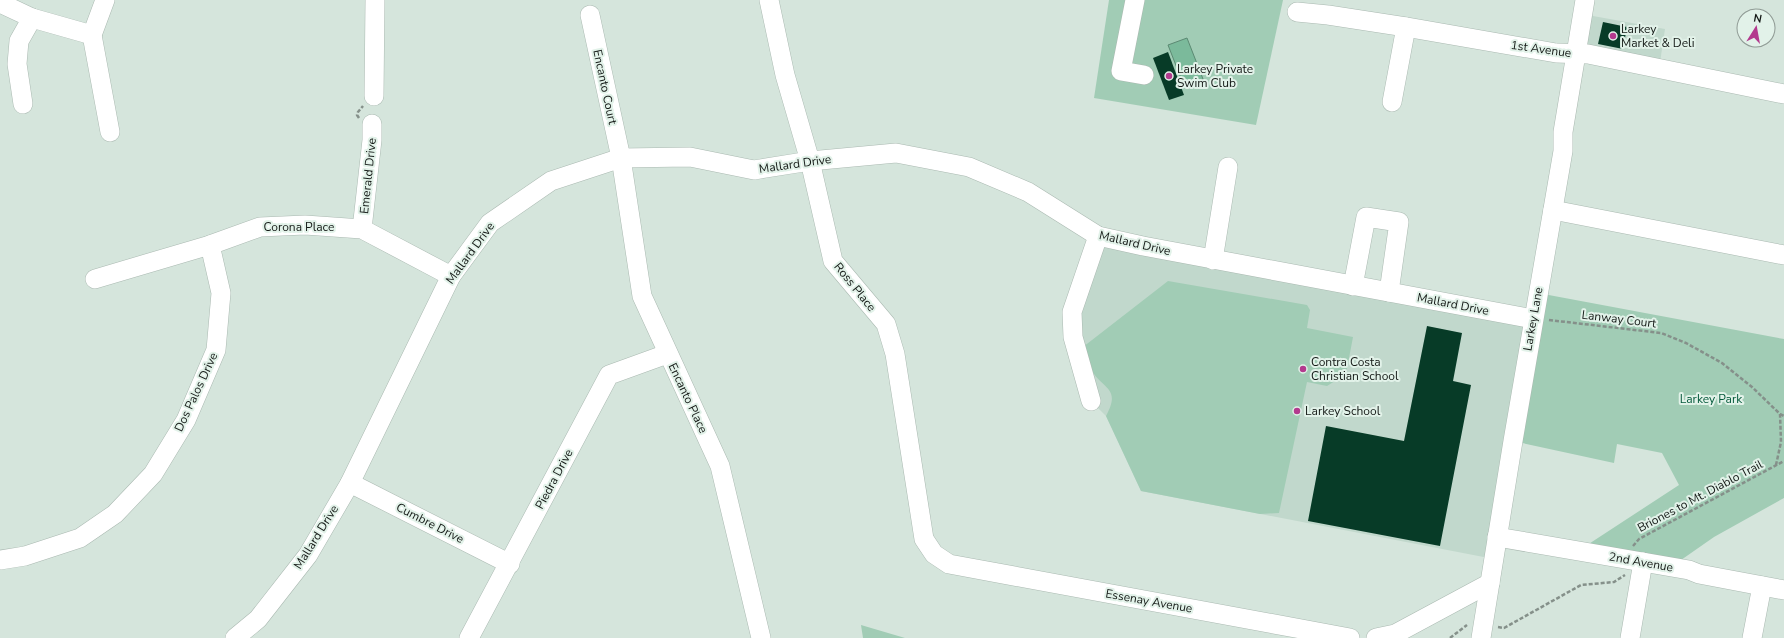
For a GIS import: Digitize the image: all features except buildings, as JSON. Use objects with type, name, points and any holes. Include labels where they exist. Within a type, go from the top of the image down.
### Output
[{"type":"street","points":[[105,0],[92,35],[110,132]]},
{"type":"street","points":[[374,96],[375,0]]},
{"type":"street","name":"Ross Place","points":[[769,0],[785,75],[810,161],[833,261],[886,324],[895,354],[924,539],[934,554],[949,564]]},
{"type":"street","points":[[1135,0],[1121,71],[1144,75]]},
{"type":"street","name":"Larkey Lane","points":[[1482,631],[1497,537],[1540,320],[1553,210],[1563,151],[1563,132],[1585,0]]},
{"type":"street","points":[[0,3],[32,18],[92,35]]},
{"type":"street","name":"1st Avenue","points":[[1297,12],[1328,15],[1406,27],[1556,53],[1588,54],[1784,94]]},
{"type":"street","name":"Encanto Court","points":[[590,16],[621,158]]},
{"type":"street","points":[[23,104],[17,64],[19,41],[32,18]]},
{"type":"street","points":[[1392,102],[1406,27]]},
{"type":"street","name":"Emerald Drive","points":[[362,229],[372,140],[372,124]]},
{"type":"street","name":"Mallard Drive","points":[[235,638],[258,619],[308,555],[350,482],[451,276],[490,223],[550,180],[621,158],[690,157],[754,170],[810,161],[896,153],[968,167],[1028,192],[1098,236],[1214,260],[1540,320]]},
{"type":"street","name":"Encanto Place","points":[[621,158],[642,296],[720,466],[761,638]]},
{"type":"street","points":[[1214,260],[1228,167]]},
{"type":"street","points":[[1553,210],[1784,255]]},
{"type":"street","points":[[1353,286],[1366,218],[1399,222],[1389,292]]},
{"type":"street","name":"Corona Place","points":[[95,279],[210,245],[260,226],[305,225],[362,229],[451,276]]},
{"type":"street","points":[[1091,401],[1074,338],[1072,312],[1098,236]]},
{"type":"street","name":"Dos Palos Drive","points":[[0,560],[25,556],[80,538],[115,514],[153,474],[186,420],[216,350],[221,293],[210,245]]},
{"type":"street","name":"Piedra Drive","points":[[469,638],[510,564],[609,375],[668,354]]},
{"type":"street","name":"Cumbre Drive","points":[[350,482],[510,564]]},
{"type":"street","name":"2nd Avenue","points":[[1497,537],[1637,561],[1784,590]]},
{"type":"street","points":[[1630,638],[1637,561]]},
{"type":"street","name":"Essenay Avenue","points":[[949,564],[1350,638]]},
{"type":"street","points":[[1376,638],[1395,634],[1490,584]]},
{"type":"street","points":[[1752,638],[1762,586]]},
{"type":"path","name":"Lanway Court","points":[[1540,320],[1661,333],[1722,363],[1752,387],[1780,414],[1784,416]]},
{"type":"path","points":[[1776,465],[1781,442],[1780,414]]},
{"type":"path","name":"Briones to Mt. Diablo Trail","points":[[1450,638],[1466,626],[1475,624],[1482,631],[1504,628],[1581,585],[1614,582],[1628,573],[1637,561],[1634,544],[1639,539],[1784,461]]},
{"type":"shaded area","points":[[1582,14],[1665,29],[1659,69],[1588,54]]},
{"type":"shaded area","points":[[1187,38],[1203,79],[1184,86],[1168,45]]},
{"type":"shaded area","name":"Contra Costa Christian School","points":[[1098,236],[1533,319],[1494,559],[1141,491],[1106,416],[1091,401],[1073,337]]},
{"type":"green space","points":[[1109,0],[1283,0],[1256,125],[1094,98]]},
{"type":"green space","points":[[1168,281],[1307,305],[1310,310],[1307,328],[1353,337],[1346,374],[1327,386],[1307,382],[1279,513],[1260,514],[1141,491],[1106,416],[1112,400],[1111,394],[1090,368],[1083,347]]},
{"type":"green space","name":"Larkey Park","points":[[1538,293],[1784,339],[1784,498],[1714,537],[1671,567],[1578,551],[1679,485],[1662,453],[1617,444],[1614,463],[1513,441]]},
{"type":"green space","points":[[861,625],[905,638],[863,638]]},
{"type":"place","name":"Larkey Market & Deli","points":[[1613,36]]},
{"type":"place","name":"Larkey Private Swim Club","points":[[1169,76]]},
{"type":"place","name":"Contra Costa Christian School","points":[[1303,369]]},
{"type":"place","name":"Larkey School","points":[[1297,411]]}]
